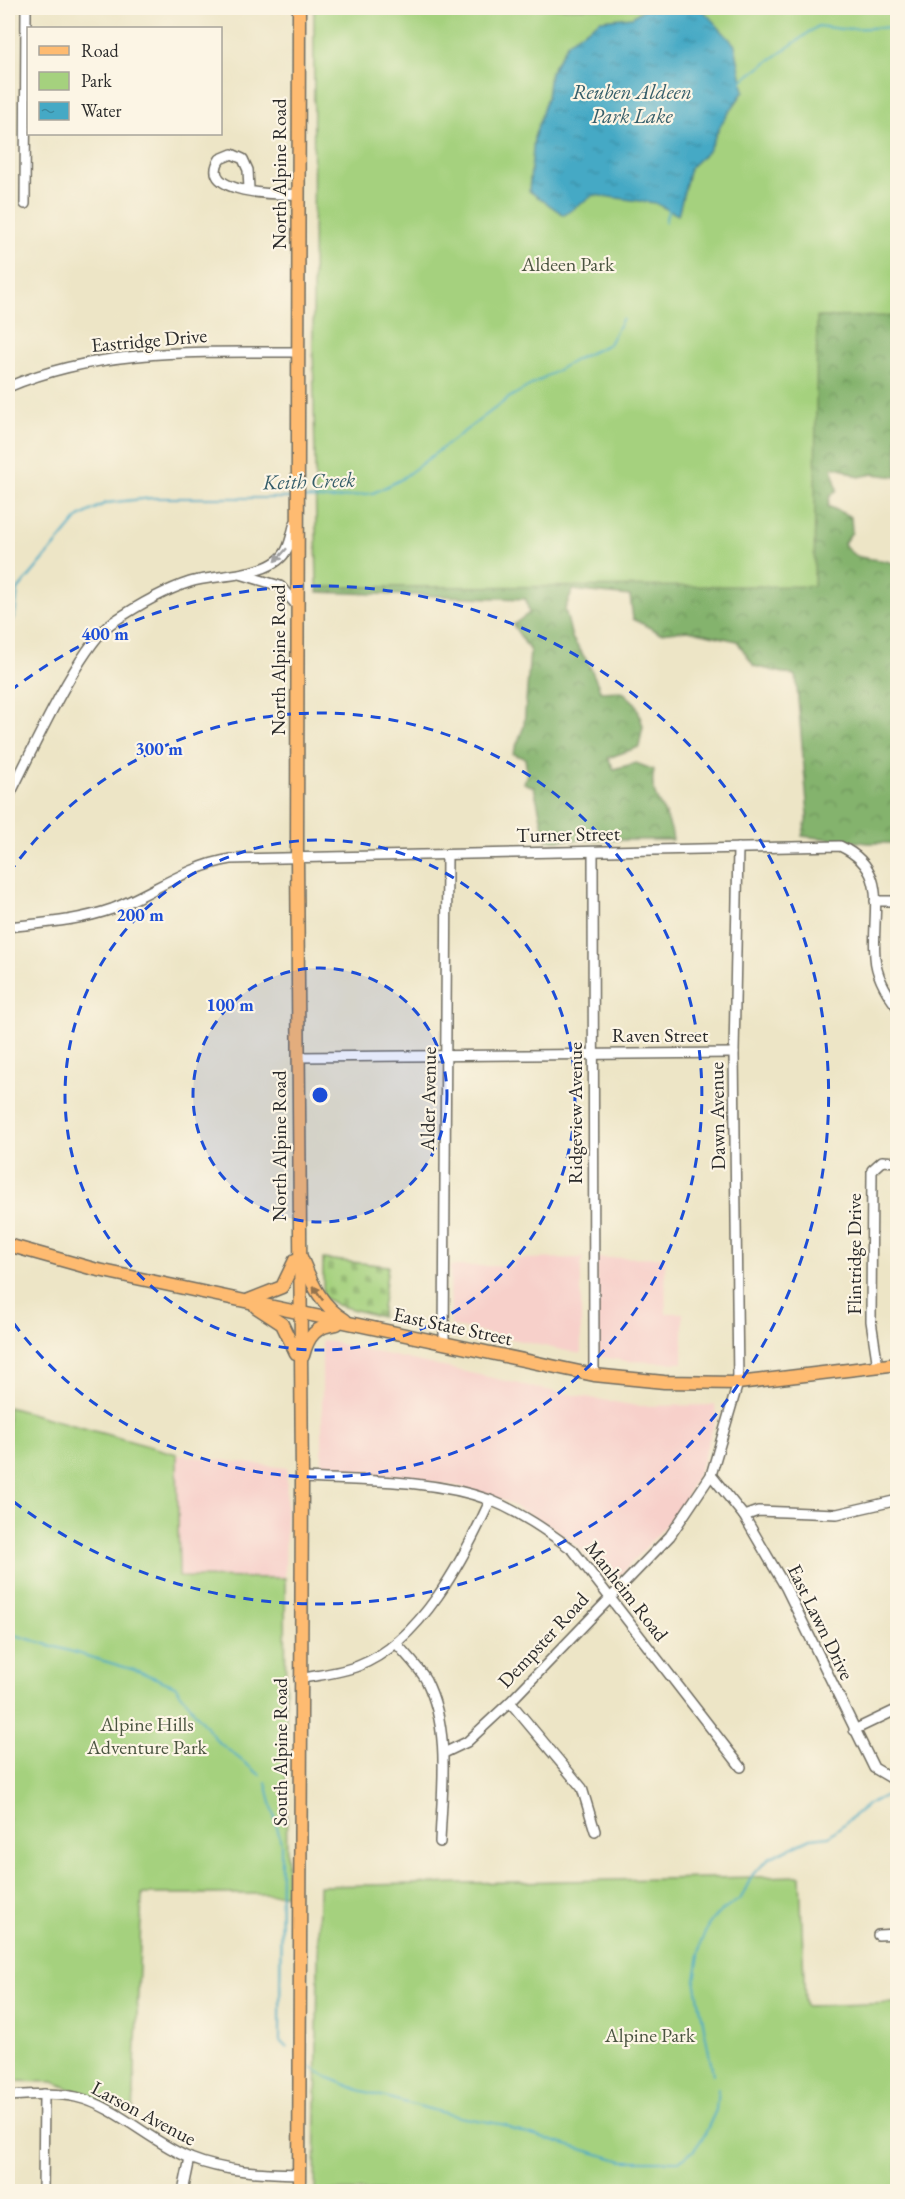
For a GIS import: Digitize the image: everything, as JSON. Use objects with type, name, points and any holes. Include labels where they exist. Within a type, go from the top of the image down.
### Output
[{"type":"main road","name":"North Alpine Road","points":[[299,8],[297,352],[299,1312]]},
{"type":"main road","name":"East State Street","points":[[8,1245],[81,1266],[594,1375],[664,1382],[738,1383],[897,1364]]},
{"type":"main road","points":[[244,1301],[282,1287],[298,1252]]},
{"type":"main road","points":[[298,1252],[316,1293],[335,1314],[351,1324]]},
{"type":"main road","points":[[244,1301],[282,1324],[291,1337],[300,1365]]},
{"type":"main road","name":"South Alpine Road","points":[[299,1312],[302,1478],[299,1679],[299,2192]]},
{"type":"main road","points":[[300,1365],[308,1340],[318,1328],[331,1324],[351,1324]]},
{"type":"street","points":[[25,204],[26,8]]},
{"type":"street","points":[[249,189],[271,195],[298,194]]},
{"type":"street","name":"Eastridge Drive","points":[[8,387],[66,368],[129,356],[297,352]]},
{"type":"street","points":[[8,798],[85,653],[110,624],[156,595],[192,581],[240,574],[277,561],[286,551],[298,513]]},
{"type":"street","points":[[240,574],[280,586],[298,607]]},
{"type":"street","name":"Turner Street","points":[[8,927],[70,920],[112,909],[206,863],[251,857],[840,846],[855,853],[866,863],[875,880],[875,901]]},
{"type":"street","name":"Dawn Avenue","points":[[738,848],[734,1053],[738,1383]]},
{"type":"street","name":"Ridgeview Avenue","points":[[593,852],[594,1375]]},
{"type":"street","name":"Alder Avenue","points":[[444,1344],[447,855]]},
{"type":"street","points":[[897,901],[875,901],[875,959],[882,981],[897,1008]]},
{"type":"street","name":"Raven Street","points":[[298,1057],[734,1053]]},
{"type":"street","name":"Flintridge Drive","points":[[878,1367],[871,1321],[872,1170],[882,1161],[897,1162]]},
{"type":"street","name":"Dempster Road","points":[[444,1753],[467,1742],[510,1702],[670,1536],[711,1474],[738,1383]]},
{"type":"street","name":"East Lawn Drive","points":[[711,1474],[744,1516],[786,1588],[874,1768],[897,1782]]},
{"type":"street","name":"Manheim Road","points":[[302,1478],[420,1486],[490,1501],[536,1524],[573,1550],[741,1767]]},
{"type":"street","points":[[744,1516],[758,1511],[837,1514],[897,1500]]},
{"type":"street","points":[[299,1679],[358,1666],[396,1643],[437,1596],[466,1552],[490,1501]]},
{"type":"street","points":[[396,1643],[425,1679],[440,1718],[444,1753],[440,1842]]},
{"type":"street","points":[[510,1702],[582,1788],[595,1831]]},
{"type":"street","points":[[854,1730],[897,1709]]},
{"type":"street","points":[[878,1935],[897,1934]]},
{"type":"street","points":[[43,2192],[44,2094]]},
{"type":"street","name":"Larson Avenue","points":[[8,2096],[44,2094],[78,2097],[112,2113],[190,2158],[237,2172],[299,2174]]},
{"type":"street","points":[[183,2192],[190,2158]]},
{"type":"shaded area","points":[[665,1257],[666,1313],[683,1313],[683,1363],[626,1361],[597,1356],[596,1258]]},
{"type":"shaded area","points":[[584,1258],[581,1264],[581,1354],[451,1326],[450,1266],[513,1266],[514,1259]]},
{"type":"shaded area","points":[[322,1340],[551,1391],[637,1406],[715,1405],[716,1418],[700,1469],[683,1503],[656,1537],[615,1580],[609,1581],[580,1549],[554,1528],[501,1499],[460,1487],[405,1478],[322,1469]]},
{"type":"shaded area","points":[[177,1455],[287,1468],[285,1578],[179,1577]]},
{"type":"green space","name":"Aldeen Park","points":[[314,8],[897,8],[897,316],[817,317],[814,586],[317,587],[313,341]]},
{"type":"green space","name":"Aldeen Park","points":[[897,18],[897,477],[873,474],[859,477],[841,468],[832,467],[837,490],[830,496],[828,506],[851,517],[852,532],[844,543],[848,550],[854,555],[897,565],[897,843],[868,843],[802,836],[808,814],[796,676],[754,666],[737,641],[688,630],[660,633],[633,619],[630,596],[573,590],[565,609],[572,638],[589,664],[601,692],[622,691],[636,704],[643,726],[639,747],[608,758],[614,769],[636,763],[654,770],[656,797],[668,820],[673,840],[546,840],[534,787],[524,783],[527,773],[525,758],[513,754],[524,726],[530,651],[513,625],[529,613],[526,599],[317,592],[321,319]]},
{"type":"green space","points":[[323,1259],[388,1266],[381,1317],[337,1305],[323,1297]]},
{"type":"green space","name":"Alpine Hills Adventure Park","points":[[8,1407],[177,1454],[179,1577],[285,1578],[287,1894],[142,1894],[133,2115],[54,2082],[8,2081]]},
{"type":"green space","name":"Alpine Park","points":[[800,1876],[805,2006],[897,2003],[897,2191],[315,2191],[319,1886]]},
{"type":"water","name":"Reuben Aldeen Park Lake","points":[[645,8],[701,8],[735,45],[744,91],[723,121],[708,151],[690,168],[678,215],[655,203],[594,195],[564,215],[529,191],[534,138],[547,97],[550,73],[568,42],[601,20],[632,17]]},
{"type":"waterway","name":"Keith Creek","points":[[741,81],[818,26],[841,29],[898,27]]},
{"type":"waterway","name":"Keith Creek","points":[[665,222],[669,208]]},
{"type":"waterway","name":"Keith Creek","points":[[302,498],[333,499],[373,493],[400,480],[510,397],[577,359],[609,344],[623,318]]},
{"type":"waterway","name":"Keith Creek","points":[[8,631],[15,615],[18,590],[79,517],[106,503],[152,498],[294,498]]},
{"type":"waterway","points":[[8,1633],[138,1671],[175,1686],[217,1741],[260,1775]]},
{"type":"waterway","points":[[266,1782],[281,1843],[280,2041],[287,2048]]},
{"type":"waterway","points":[[713,2074],[695,1980],[701,1942],[708,1926],[715,1916],[741,1898],[753,1874],[771,1857],[811,1838],[829,1836],[868,1804],[896,1791]]},
{"type":"waterway","points":[[311,2067],[327,2077],[359,2090],[459,2117],[506,2125],[514,2130],[623,2161],[679,2161],[694,2150],[704,2136],[716,2110],[718,2089]]}]
